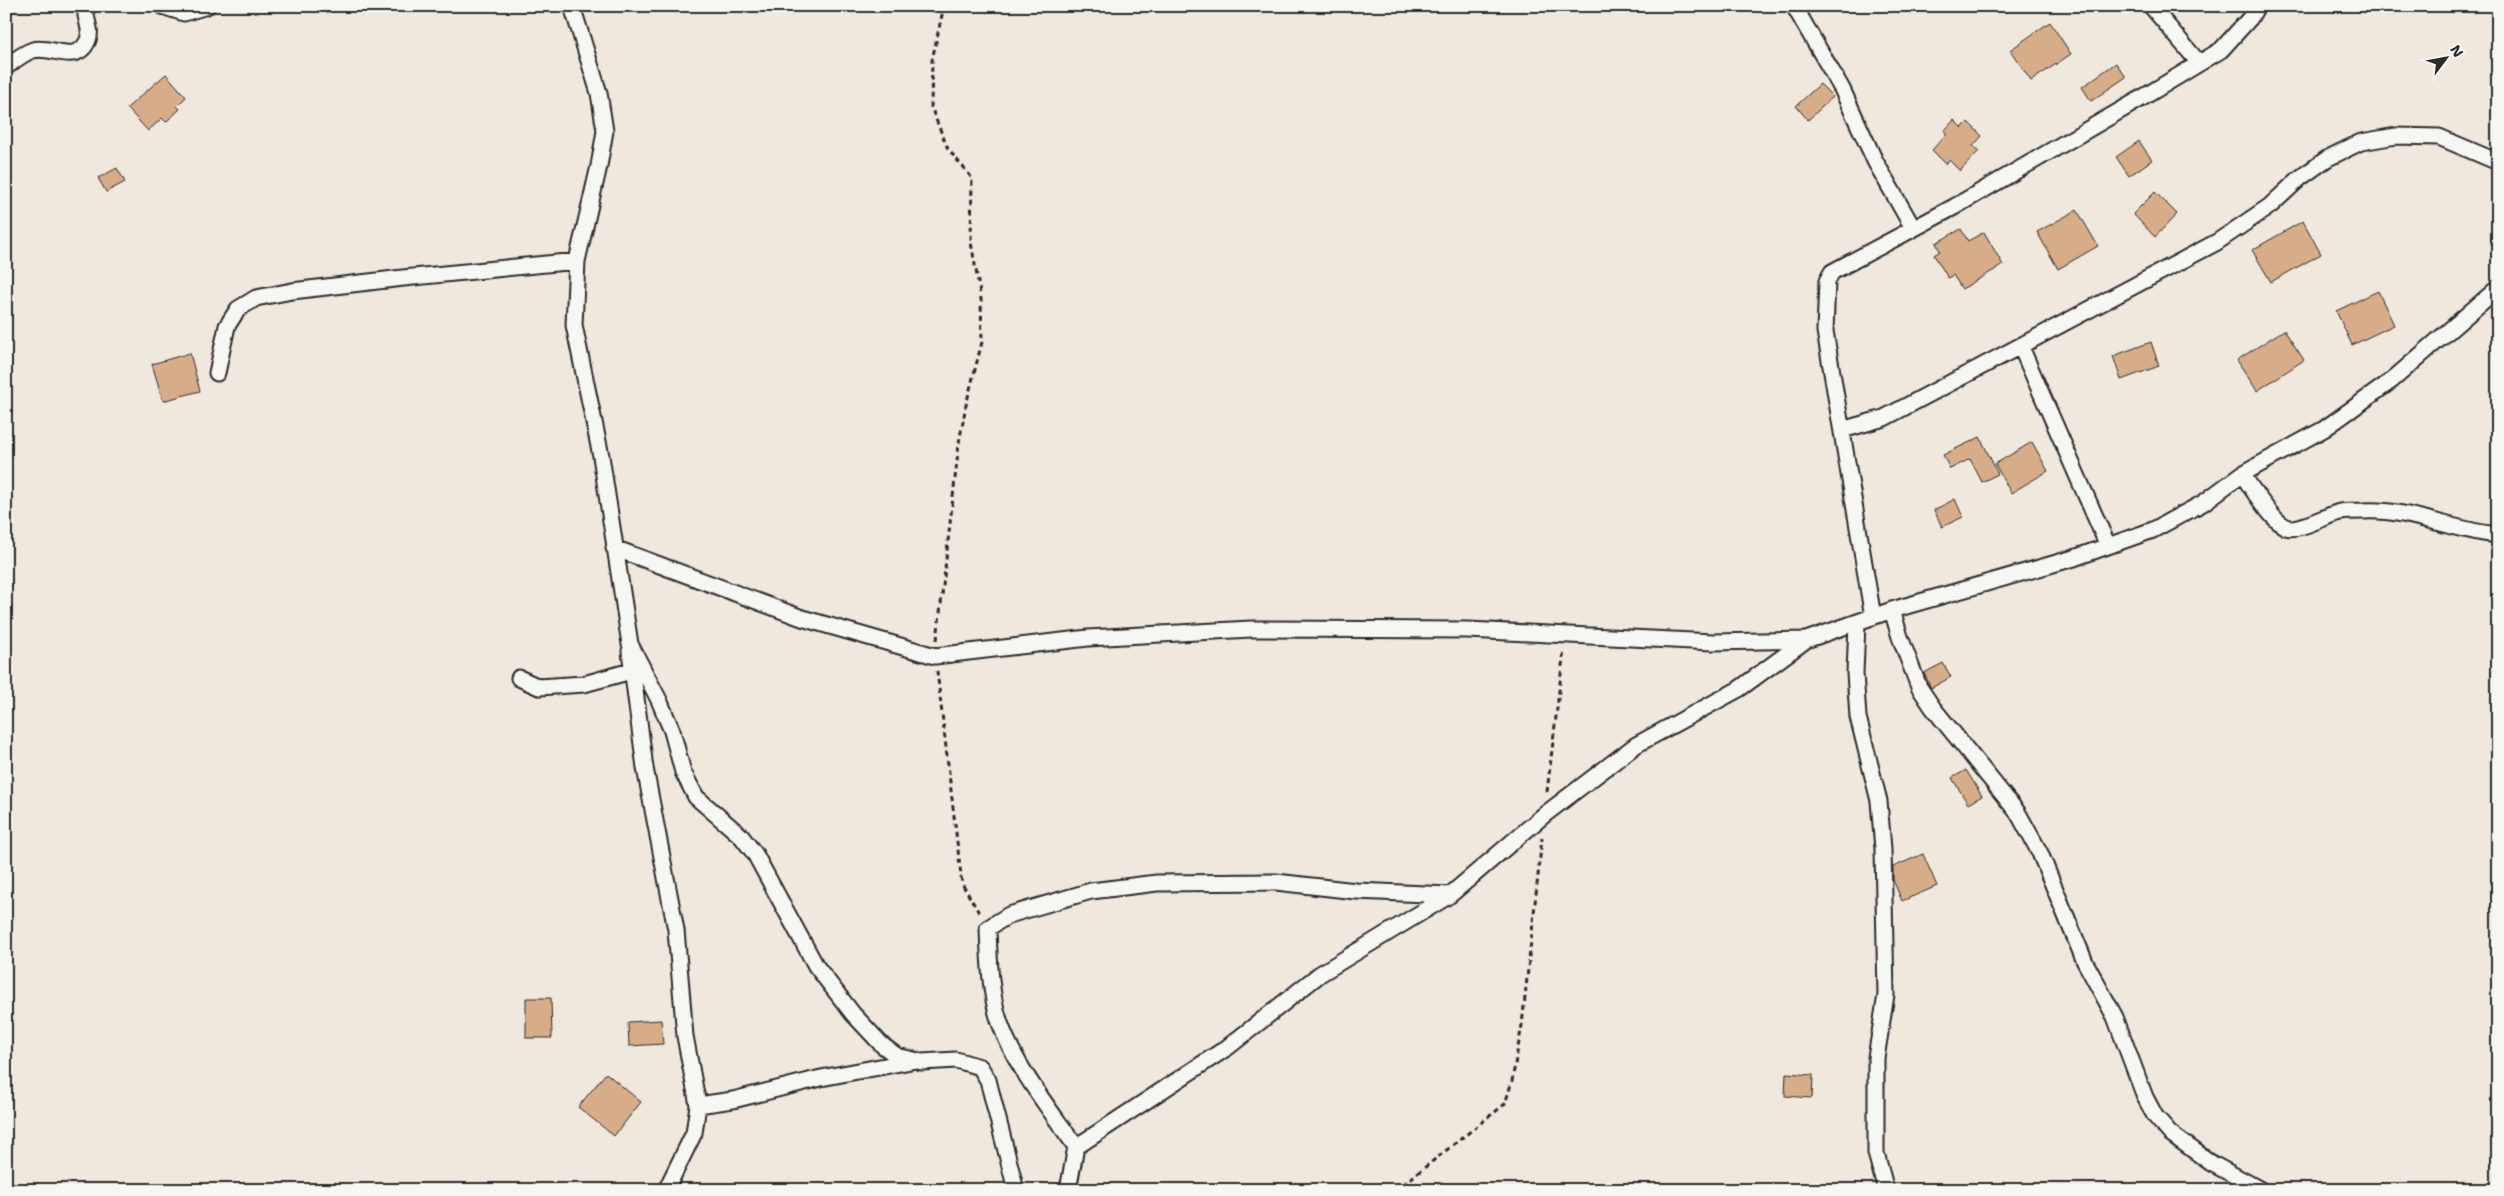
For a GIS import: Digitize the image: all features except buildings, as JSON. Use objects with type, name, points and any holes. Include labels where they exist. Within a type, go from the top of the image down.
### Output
[{"type":"street","points":[[6,67],[32,51],[42,49],[72,54],[80,52],[88,40],[90,28],[84,12],[86,6]]},
{"type":"street","points":[[162,6],[184,13],[207,6]]},
{"type":"street","points":[[572,6],[599,93],[605,131],[599,166],[577,261],[574,325],[601,456],[630,644],[631,671],[645,768],[676,930],[684,1036],[698,1105],[694,1133],[666,1190]]},
{"type":"street","points":[[1794,6],[1838,80],[1875,161],[1913,228]]},
{"type":"street","points":[[2151,6],[2199,63]]},
{"type":"street","points":[[1873,617],[1825,331],[1827,281],[1832,272],[2055,149],[2221,50],[2250,18],[2257,6]]},
{"type":"street","points":[[1842,430],[1884,418],[2217,242],[2270,206],[2300,178],[2328,158],[2361,142],[2396,136],[2439,137],[2498,162]]},
{"type":"street","points":[[217,373],[227,326],[238,309],[256,298],[292,291],[402,278],[577,261]]},
{"type":"street","points":[[614,548],[802,618],[935,656],[1088,638],[1251,629],[1468,630],[1713,642],[1806,640],[1857,624],[1892,610],[2074,558],[2154,530],[2204,503],[2242,474],[2324,429],[2391,381],[2498,288]]},
{"type":"street","points":[[2021,347],[2108,546]]},
{"type":"street","points":[[2242,474],[2276,519],[2286,527],[2295,528],[2341,512],[2372,510],[2405,514],[2452,527],[2498,535]]},
{"type":"street","points":[[1892,610],[1919,687],[1933,708],[2018,813],[2040,853],[2085,962],[2115,1017],[2145,1098],[2155,1116],[2170,1132],[2211,1163],[2261,1190]]},
{"type":"street","points":[[1857,624],[1855,673],[1858,717],[1879,801],[1883,849],[1886,995],[1876,1058],[1876,1153],[1886,1190]]},
{"type":"street","points":[[1076,1147],[1228,1047],[1320,974],[1450,895],[1544,815],[1636,745],[1739,689],[1806,640]]},
{"type":"street","points":[[630,644],[659,700],[672,731],[684,772],[696,797],[741,836],[755,854],[816,966],[853,1014],[882,1045],[897,1056],[910,1061]]},
{"type":"street","points":[[519,678],[539,687],[584,684],[631,671]]},
{"type":"street","points":[[1068,1190],[1076,1147],[1020,1065],[999,1022],[990,969],[988,928],[1009,915],[1092,891],[1157,883],[1276,882],[1356,891],[1450,895]]},
{"type":"street","points":[[698,1105],[733,1100],[821,1078],[910,1061],[956,1060],[970,1062],[980,1067],[988,1080],[1016,1190]]},
{"type":"path","points":[[944,6],[932,60],[931,107],[948,149],[972,178],[971,242],[981,299],[982,342],[966,405],[959,443],[935,656],[962,884],[988,928]]},
{"type":"path","points":[[1396,1190],[1504,1104],[1512,1081],[1522,1025],[1544,815],[1566,634]]}]
